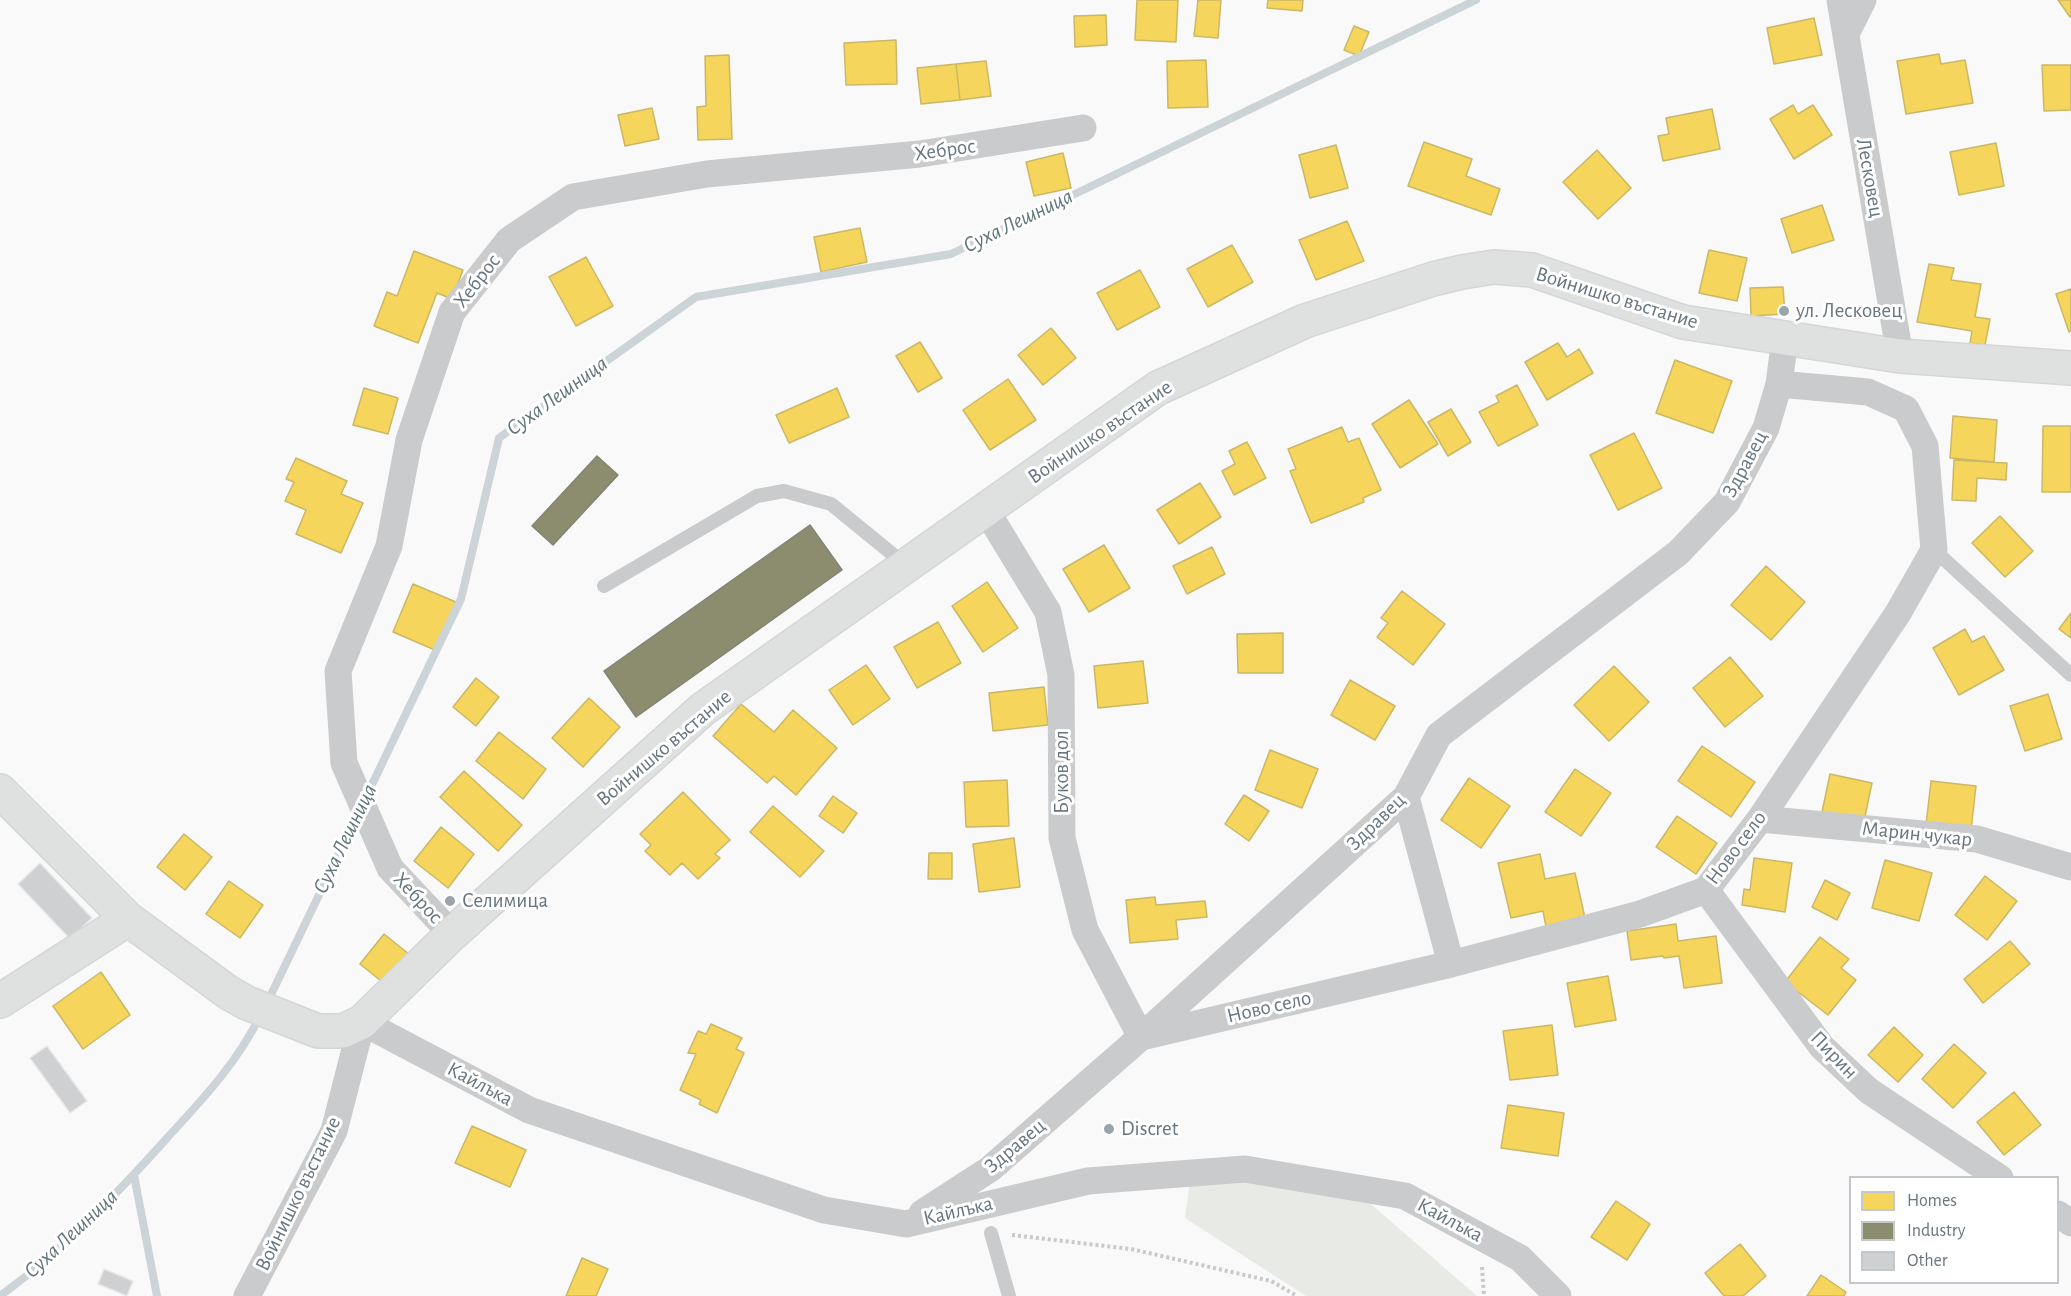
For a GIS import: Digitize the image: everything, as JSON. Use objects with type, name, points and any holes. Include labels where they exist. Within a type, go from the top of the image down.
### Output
[{"type":"street","name":"Лесковец","points":[[1840,0],[1900,356]]},
{"type":"street","points":[[1846,33],[1863,0]]},
{"type":"street","name":"Хеброс","points":[[452,934],[390,868],[348,774],[344,763],[338,671],[390,546],[409,440],[452,312],[508,240],[573,197],[706,174],[920,154],[1083,128]]},
{"type":"street","name":"Войнишко въстание","points":[[0,791],[128,919],[229,993],[247,1003],[318,1031],[343,1031],[362,1022],[452,934],[703,709],[1158,388],[1305,321],[1433,279],[1494,267],[1532,270],[1683,322],[1900,356],[2071,368]]},
{"type":"street","name":"Здравец","points":[[906,1224],[990,1169],[1141,1037],[1406,797],[1439,735],[1678,553],[1727,502],[1766,428],[1779,384],[1785,338]]},
{"type":"street","points":[[1779,384],[1868,392],[1906,409],[1925,446],[1934,550]]},
{"type":"street","name":"Буков дол","points":[[986,510],[1048,612],[1061,675],[1062,838],[1084,930],[1141,1037]]},
{"type":"street","name":"Ново село","points":[[1141,1037],[1451,964],[1640,914],[1706,890],[1760,819],[1898,613],[1934,550]]},
{"type":"street","points":[[1406,797],[1451,964]]},
{"type":"street","name":"Марин чукар","points":[[1760,819],[1977,839],[2071,867]]},
{"type":"street","name":"Пирин","points":[[1706,890],[1822,1047],[1869,1091],[1997,1176]]},
{"type":"street","points":[[0,1001],[128,919]]},
{"type":"street","name":"Войнишко въстание","points":[[247,1296],[334,1131],[362,1022]]},
{"type":"street","name":"Кайлъка","points":[[362,1022],[529,1110],[824,1210],[906,1224],[1088,1181],[1245,1169],[1405,1196],[1520,1258],[1558,1296]]},
{"type":"lane","points":[[604,586],[757,496],[784,491],[831,504],[907,566]]},
{"type":"lane","points":[[1934,550],[2071,675]]},
{"type":"lane","points":[[991,1233],[1009,1296]]},
{"type":"path","points":[[991,1233],[1131,1249],[1271,1281],[1297,1296]]},
{"type":"shaded area","points":[[1191,1174],[1350,1186],[1477,1296],[1306,1296],[1185,1218]]},
{"type":"building: Homes","points":[[1137,0],[1178,0],[1176,42],[1135,40]]},
{"type":"building: Homes","points":[[1198,0],[1221,0],[1218,38],[1194,36]]},
{"type":"building: Homes","points":[[1268,0],[1303,0],[1302,11],[1267,8]]},
{"type":"building: Homes","points":[[2058,0],[2071,0],[2070,17]]},
{"type":"building: Homes","points":[[1106,15],[1107,45],[1075,47],[1074,16]]},
{"type":"building: Homes","points":[[1814,18],[1822,55],[1774,64],[1767,28]]},
{"type":"building: Homes","points":[[1354,26],[1369,32],[1359,56],[1344,50]]},
{"type":"building: Homes","points":[[896,40],[897,84],[846,85],[844,43]]},
{"type":"building: Homes","points":[[1939,54],[1941,64],[1965,60],[1973,103],[1906,114],[1897,61]]},
{"type":"building: Homes","points":[[729,55],[732,139],[698,140],[697,107],[706,106],[705,56]]},
{"type":"building: Homes","points":[[1206,60],[1208,107],[1168,108],[1167,61]]},
{"type":"building: Homes","points":[[986,61],[991,96],[960,100],[956,64]]},
{"type":"building: Homes","points":[[956,64],[960,100],[921,104],[917,68]]},
{"type":"building: Homes","points":[[2042,65],[2071,65],[2071,110],[2044,111]]},
{"type":"building: Homes","points":[[1793,105],[1798,114],[1813,105],[1832,135],[1794,159],[1770,119]]},
{"type":"building: Homes","points":[[652,108],[659,139],[625,146],[618,115]]},
{"type":"building: Homes","points":[[1712,109],[1720,149],[1663,161],[1658,136],[1669,134],[1666,118]]},
{"type":"building: Homes","points":[[1424,142],[1472,159],[1466,176],[1500,189],[1491,215],[1408,186]]},
{"type":"building: Homes","points":[[1996,143],[2004,186],[1959,195],[1950,152]]},
{"type":"building: Homes","points":[[1336,145],[1348,188],[1310,198],[1299,155]]},
{"type":"building: Homes","points":[[1597,150],[1631,188],[1598,219],[1563,182]]},
{"type":"building: Homes","points":[[1063,153],[1071,188],[1034,196],[1026,162]]},
{"type":"building: Homes","points":[[1822,205],[1834,240],[1792,253],[1781,219]]},
{"type":"building: Homes","points":[[1347,221],[1364,261],[1316,280],[1299,240]]},
{"type":"building: Homes","points":[[860,228],[867,262],[821,272],[814,237]]},
{"type":"building: Homes","points":[[1232,245],[1253,282],[1208,307],[1187,269]]},
{"type":"building: Homes","points":[[1709,250],[1747,258],[1737,301],[1699,293]]},
{"type":"building: Homes","points":[[414,251],[463,270],[452,299],[437,293],[418,343],[374,326],[387,292],[397,296]]},
{"type":"building: Homes","points":[[586,257],[613,306],[576,326],[549,277]]},
{"type":"building: Homes","points":[[1929,264],[1954,268],[1951,280],[1981,284],[1975,317],[1990,319],[1985,345],[1970,343],[1972,331],[1917,322]]},
{"type":"building: Homes","points":[[1140,270],[1160,307],[1117,330],[1097,293]]},
{"type":"building: Homes","points":[[1783,287],[1785,314],[1751,316],[1750,288]]},
{"type":"building: Homes","points":[[2071,289],[2071,331],[2069,332],[2056,294]]},
{"type":"building: Homes","points":[[1051,328],[1076,358],[1043,385],[1018,355]]},
{"type":"building: Homes","points":[[920,342],[942,378],[918,392],[896,356]]},
{"type":"building: Homes","points":[[1558,343],[1567,357],[1579,349],[1593,373],[1547,400],[1525,362]]},
{"type":"building: Homes","points":[[1675,360],[1732,381],[1713,433],[1656,413]]},
{"type":"building: Homes","points":[[1008,379],[1036,420],[990,450],[963,410]]},
{"type":"building: Homes","points":[[1517,385],[1538,425],[1498,446],[1479,412],[1499,402],[1496,396]]},
{"type":"building: Homes","points":[[364,388],[398,398],[388,434],[353,425]]},
{"type":"building: Homes","points":[[837,388],[849,417],[789,443],[776,415]]},
{"type":"building: Homes","points":[[1409,400],[1438,444],[1400,468],[1372,424]]},
{"type":"building: Homes","points":[[1451,409],[1471,442],[1448,456],[1428,422]]},
{"type":"building: Homes","points":[[1953,416],[1997,420],[1994,462],[1950,458]]},
{"type":"building: Homes","points":[[2043,426],[2071,426],[2071,492],[2042,492]]},
{"type":"building: Homes","points":[[1342,427],[1348,442],[1359,438],[1381,490],[1363,498],[1364,502],[1311,523],[1290,471],[1296,469],[1288,449]]},
{"type":"building: Homes","points":[[1634,433],[1662,488],[1618,510],[1590,455]]},
{"type":"building: Homes","points":[[1247,442],[1266,478],[1234,495],[1222,471],[1235,464],[1229,451]]},
{"type":"building: Homes","points":[[296,458],[347,481],[341,494],[363,503],[341,553],[296,534],[306,510],[285,501],[294,482],[286,479]]},
{"type":"building: Homes","points":[[1954,460],[2007,463],[2006,480],[1977,478],[1976,501],[1952,500]]},
{"type":"building: Homes","points":[[1200,483],[1221,517],[1179,544],[1157,510]]},
{"type":"building: Homes","points":[[2000,516],[2033,551],[2005,577],[1972,543]]},
{"type":"building: Homes","points":[[1104,545],[1130,588],[1089,612],[1063,569]]},
{"type":"building: Homes","points":[[1212,547],[1225,574],[1187,594],[1173,566]]},
{"type":"building: Homes","points":[[1766,566],[1805,602],[1771,640],[1731,605]]},
{"type":"building: Homes","points":[[987,582],[1018,628],[983,652],[952,606]]},
{"type":"building: Homes","points":[[413,584],[456,602],[435,650],[393,632]]},
{"type":"building: Homes","points":[[1402,591],[1445,624],[1413,665],[1377,637],[1388,623],[1381,618]]},
{"type":"building: Homes","points":[[2071,613],[2071,638],[2059,629]]},
{"type":"building: Homes","points":[[938,622],[961,663],[917,688],[894,647]]},
{"type":"building: Homes","points":[[1965,629],[1972,642],[1984,636],[2004,670],[1959,695],[1933,648]]},
{"type":"building: Homes","points":[[1283,633],[1283,673],[1238,673],[1237,634]]},
{"type":"building: Homes","points":[[1730,657],[1763,696],[1725,727],[1693,688]]},
{"type":"building: Homes","points":[[1143,661],[1148,703],[1098,708],[1094,666]]},
{"type":"building: Homes","points":[[866,665],[890,699],[853,725],[829,690]]},
{"type":"building: Homes","points":[[1614,666],[1649,702],[1609,741],[1574,705]]},
{"type":"building: Homes","points":[[476,678],[499,697],[476,726],[453,707]]},
{"type":"building: Homes","points":[[1350,680],[1395,706],[1375,740],[1331,715]]},
{"type":"building: Homes","points":[[1044,687],[1048,725],[993,731],[989,693]]},
{"type":"building: Homes","points":[[2048,694],[2062,739],[2025,751],[2010,706]]},
{"type":"building: Homes","points":[[589,698],[620,727],[583,767],[552,738]]},
{"type":"building: Homes","points":[[741,704],[774,732],[793,710],[837,748],[796,795],[774,776],[767,783],[713,736]]},
{"type":"building: Homes","points":[[499,732],[546,769],[523,799],[476,761]]},
{"type":"building: Homes","points":[[1702,746],[1755,782],[1731,817],[1678,781]]},
{"type":"building: Homes","points":[[1270,750],[1318,769],[1302,808],[1255,790]]},
{"type":"building: Homes","points":[[1575,769],[1611,793],[1581,836],[1545,812]]},
{"type":"building: Homes","points":[[464,771],[522,825],[498,851],[440,797]]},
{"type":"building: Homes","points":[[1830,774],[1872,783],[1864,821],[1822,812]]},
{"type":"building: Homes","points":[[1469,778],[1510,806],[1481,848],[1441,820]]},
{"type":"building: Homes","points":[[1007,780],[1009,826],[966,827],[964,782]]},
{"type":"building: Homes","points":[[1931,781],[1976,786],[1971,830],[1926,825]]},
{"type":"building: Homes","points":[[683,792],[730,840],[715,854],[720,858],[698,879],[682,863],[670,875],[645,851],[651,845],[640,834]]},
{"type":"building: Homes","points":[[1244,795],[1269,811],[1249,841],[1225,824]]},
{"type":"building: Homes","points":[[833,796],[857,813],[843,833],[819,816]]},
{"type":"building: Homes","points":[[773,806],[824,851],[800,877],[750,832]]},
{"type":"building: Homes","points":[[1677,816],[1717,843],[1696,874],[1656,847]]},
{"type":"building: Homes","points":[[441,827],[474,854],[448,888],[414,861]]},
{"type":"building: Homes","points":[[184,834],[212,857],[185,890],[157,867]]},
{"type":"building: Homes","points":[[1014,838],[1020,887],[979,892],[973,844]]},
{"type":"building: Homes","points":[[929,853],[952,853],[952,879],[928,879]]},
{"type":"building: Homes","points":[[1540,854],[1545,879],[1575,873],[1585,918],[1546,927],[1543,911],[1511,918],[1498,863]]},
{"type":"building: Homes","points":[[1754,858],[1792,863],[1785,912],[1742,905],[1744,889],[1750,890]]},
{"type":"building: Homes","points":[[1885,860],[1932,873],[1919,921],[1872,908]]},
{"type":"building: Homes","points":[[1985,876],[2017,901],[1987,940],[1955,915]]},
{"type":"building: Homes","points":[[1825,880],[1850,893],[1837,920],[1812,907]]},
{"type":"building: Homes","points":[[229,881],[263,905],[240,938],[206,914]]},
{"type":"building: Homes","points":[[1155,897],[1156,905],[1205,901],[1207,917],[1176,920],[1178,939],[1130,943],[1126,900]]},
{"type":"building: Homes","points":[[1676,924],[1678,941],[1716,936],[1722,983],[1684,988],[1679,956],[1631,960],[1627,931]]},
{"type":"building: Homes","points":[[384,934],[410,955],[386,985],[360,964]]},
{"type":"building: Homes","points":[[1820,937],[1849,959],[1841,968],[1856,980],[1828,1015],[1785,982]]},
{"type":"building: Homes","points":[[2010,941],[2030,964],[1983,1003],[1964,979]]},
{"type":"building: Homes","points":[[101,972],[130,1015],[83,1049],[53,1006]]},
{"type":"building: Homes","points":[[1608,976],[1616,1020],[1575,1027],[1567,983]]},
{"type":"building: Homes","points":[[711,1024],[742,1038],[736,1049],[744,1053],[717,1113],[699,1104],[701,1100],[680,1090],[696,1054],[688,1053],[698,1031],[706,1034]]},
{"type":"building: Homes","points":[[1552,1025],[1558,1075],[1510,1080],[1503,1031]]},
{"type":"building: Homes","points":[[1894,1027],[1923,1055],[1898,1082],[1868,1055]]},
{"type":"building: Homes","points":[[1954,1044],[1986,1073],[1953,1108],[1922,1079]]},
{"type":"building: Homes","points":[[2014,1092],[2041,1125],[2004,1155],[1977,1122]]},
{"type":"building: Homes","points":[[1508,1105],[1564,1113],[1558,1156],[1501,1148]]},
{"type":"building: Homes","points":[[472,1126],[526,1150],[510,1187],[455,1163]]},
{"type":"building: Homes","points":[[1616,1201],[1650,1224],[1627,1260],[1591,1237]]},
{"type":"building: Homes","points":[[1740,1244],[1766,1276],[1743,1296],[1724,1296],[1705,1273]]},
{"type":"building: Homes","points":[[582,1258],[608,1269],[596,1296],[566,1296]]},
{"type":"building: Homes","points":[[1821,1275],[1846,1292],[1844,1296],[1807,1296]]},
{"type":"building: Industry","points":[[597,456],[618,475],[553,545],[532,526]]},
{"type":"building: Industry","points":[[810,525],[842,570],[636,717],[604,671]]},
{"type":"building: Other","points":[[40,863],[92,918],[70,939],[18,884]]},
{"type":"building: Other","points":[[47,1046],[87,1101],[70,1113],[30,1058]]},
{"type":"building: Other","points":[[104,1269],[133,1281],[127,1296],[98,1284]]},
{"type":"waterway","name":"Суха Лешница","points":[[366,797],[461,599],[499,438],[696,297],[951,254],[1476,0]]},
{"type":"waterway","name":"Суха Лешница","points":[[267,1003],[359,812]]},
{"type":"waterway","name":"Суха Лешница","points":[[0,1296],[67,1241],[148,1159],[219,1080],[242,1048],[261,1014]]},
{"type":"waterway","points":[[134,1175],[157,1296]]},
{"type":"place","name":"ул. Лесковец","points":[[1784,311]]},
{"type":"place","name":"Селимица","points":[[450,901]]},
{"type":"place","name":"Discret","points":[[1109,1129]]}]
